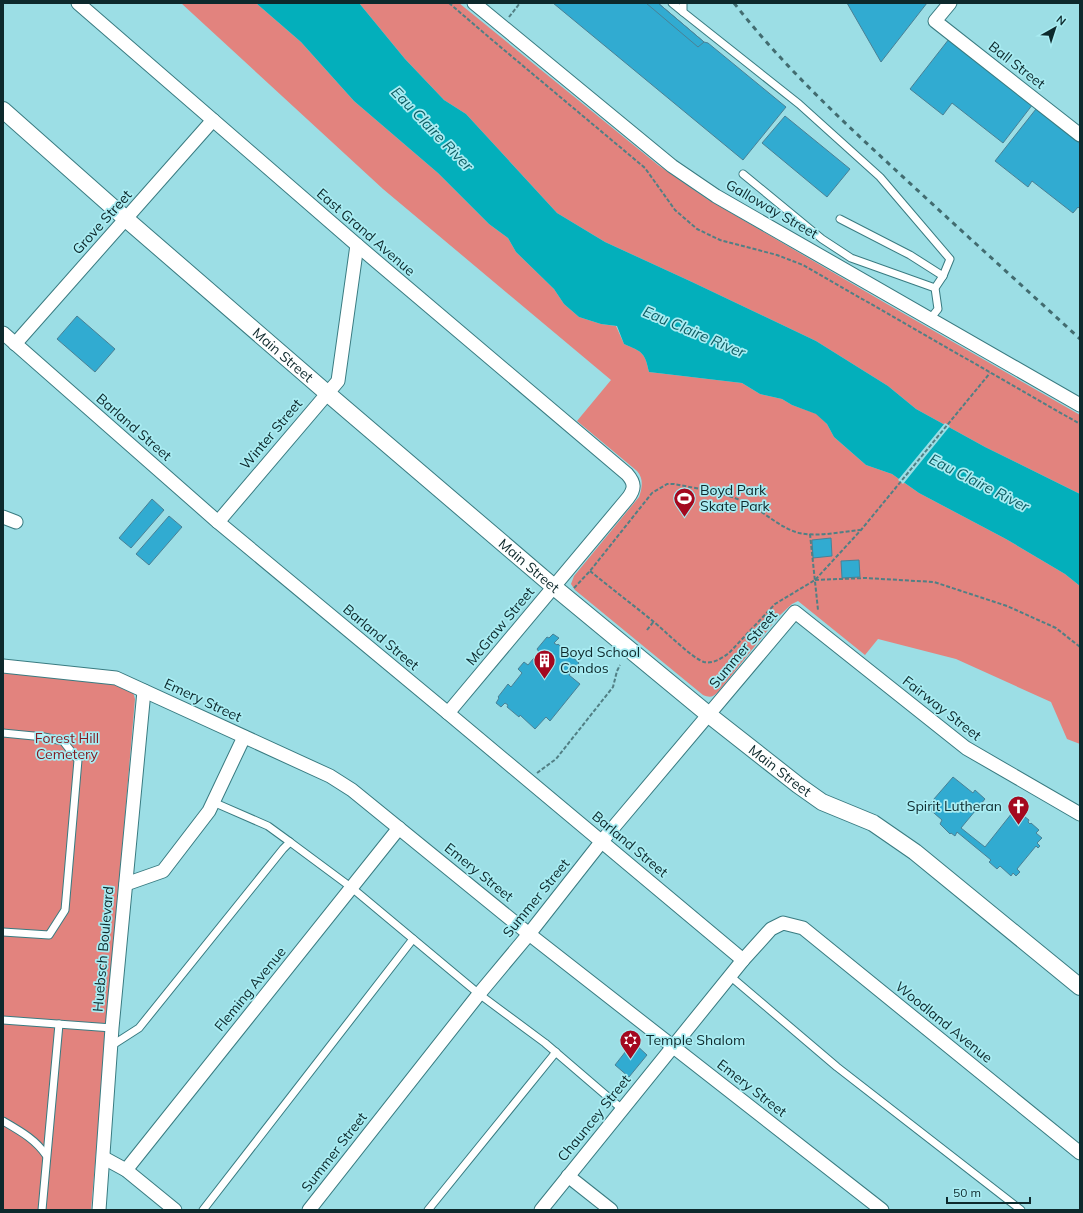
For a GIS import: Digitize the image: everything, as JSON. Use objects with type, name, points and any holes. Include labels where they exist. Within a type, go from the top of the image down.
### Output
[{"type":"street","name":"East Grand Avenue","points":[[78,3],[357,245],[628,474],[634,484]]},
{"type":"street","name":"Galloway Street","points":[[474,3],[672,166],[716,196],[1080,404]]},
{"type":"street","name":"Ball Street","points":[[950,3],[935,21],[1080,135]]},
{"type":"street","name":"Main Street","points":[[3,110],[327,393],[554,587],[709,715],[822,802],[873,823],[915,852],[1080,987]]},
{"type":"street","name":"Grove Street","points":[[15,344],[213,120]]},
{"type":"street","name":"Winter Street","points":[[218,522],[338,381],[357,245]]},
{"type":"street","name":"Barland Street","points":[[3,333],[218,522],[743,960]]},
{"type":"street","name":"McGraw Street","points":[[448,713],[628,498],[634,489],[634,484]]},
{"type":"street","points":[[3,517],[16,522]]},
{"type":"street","name":"Summer Street","points":[[309,1210],[602,841],[795,612]]},
{"type":"street","name":"Fairway Street","points":[[795,612],[966,748],[1080,814]]},
{"type":"street","name":"Emery Street","points":[[3,666],[116,678],[330,776],[352,790],[529,934],[882,1210]]},
{"type":"street","name":"Huebsch Boulevard","points":[[99,1210],[104,1158],[110,1046],[144,691]]},
{"type":"street","points":[[126,884],[163,871],[209,811],[244,737]]},
{"type":"street","name":"Fleming Avenue","points":[[126,1170],[399,828]]},
{"type":"street","name":"Chauncey Street","points":[[541,1210],[743,960],[771,929],[783,923]]},
{"type":"street","name":"Woodland Avenue","points":[[783,923],[802,928],[1080,1153]]},
{"type":"street","points":[[104,1158],[126,1170],[175,1210]]},
{"type":"street","points":[[568,1176],[612,1210]]},
{"type":"lane","points":[[672,3],[799,104],[880,177],[950,259],[936,288],[938,308],[930,319]]},
{"type":"lane","points":[[682,12],[683,3]]},
{"type":"lane","points":[[743,174],[822,239],[851,258],[936,288]]},
{"type":"lane","points":[[840,219],[910,255],[943,276]]},
{"type":"lane","points":[[3,733],[44,736],[63,741],[78,760],[65,910],[49,935],[3,932]]},
{"type":"lane","points":[[213,802],[268,826],[352,888],[479,994],[556,1052],[622,1109]]},
{"type":"lane","points":[[110,1046],[139,1028],[283,848],[290,842]]},
{"type":"lane","points":[[203,1210],[413,939]]},
{"type":"lane","points":[[730,976],[837,1067],[1021,1210]]},
{"type":"lane","points":[[3,1020],[112,1028]]},
{"type":"lane","points":[[42,1210],[59,1024]]},
{"type":"lane","points":[[428,1210],[556,1052]]},
{"type":"lane","points":[[3,1121],[31,1138],[40,1146],[46,1155]]},
{"type":"path","points":[[590,571],[654,621],[696,657],[706,662],[715,661],[730,653],[775,604],[815,580],[862,529],[990,373]]},
{"type":"path","points":[[574,588],[590,571],[647,499],[659,488],[667,484],[696,488],[729,496],[748,503],[786,529],[800,533],[810,534],[862,529]]},
{"type":"path","points":[[810,534],[818,610]]},
{"type":"path","points":[[815,580],[865,578],[934,582],[1007,606],[1056,628],[1080,647]]},
{"type":"path","points":[[647,630],[654,621]]},
{"type":"path","points":[[530,782],[540,770],[556,759],[613,687],[620,665]]},
{"type":"green space","points":[[181,3],[256,3],[301,42],[354,101],[438,173],[489,224],[508,238],[516,252],[554,289],[564,304],[579,317],[601,324],[616,326],[624,344],[642,354],[649,372],[742,383],[760,394],[782,399],[792,405],[817,414],[827,424],[834,437],[866,465],[892,474],[919,493],[1006,539],[1065,574],[1080,586],[1080,744],[1067,739],[1051,702],[956,659],[878,639],[865,655],[798,601],[792,604],[779,616],[718,692],[710,697],[705,696],[575,590],[571,584],[574,576],[639,497],[642,487],[642,480],[637,471],[577,421],[611,380],[383,189]]},
{"type":"green space","points":[[359,3],[459,3],[658,165],[707,199],[1080,415],[1080,494],[985,447],[916,409],[888,386],[816,341],[605,242],[557,213],[466,114],[444,100],[405,59]]},
{"type":"green space","name":"Forest Hill Cemetery","points":[[3,673],[115,683],[133,692],[135,699],[91,1210],[3,1210]]},
{"type":"water","name":"Eau Claire River","points":[[256,3],[359,3],[405,59],[444,100],[466,114],[557,213],[605,242],[816,341],[888,386],[916,409],[985,447],[1080,494],[1080,586],[1065,574],[1006,539],[919,493],[892,474],[866,465],[834,437],[827,424],[816,414],[792,405],[782,399],[760,394],[742,383],[649,372],[642,354],[624,344],[617,326],[601,324],[579,317],[564,304],[554,289],[516,252],[508,238],[489,224],[438,173],[354,101],[301,42]]},
{"type":"pier","points":[[945,423],[950,426],[903,484],[898,480]]},
{"type":"building","points":[[553,3],[658,3],[704,42],[708,43],[786,107],[743,160]]},
{"type":"building","points":[[646,3],[658,3],[704,42],[698,47]]},
{"type":"building","points":[[847,3],[927,3],[881,62]]},
{"type":"building","points":[[949,39],[1033,104],[1003,143],[952,103],[943,115],[910,89]]},
{"type":"building","points":[[1036,109],[1080,143],[1080,209],[1078,207],[1073,213],[1032,181],[1028,187],[995,161]]},
{"type":"building","points":[[785,116],[850,169],[827,197],[762,143]]},
{"type":"building","points":[[77,316],[115,349],[95,372],[57,339]]},
{"type":"building","points":[[152,499],[164,510],[131,548],[119,538]]},
{"type":"building","points":[[169,516],[182,527],[149,565],[136,554]]},
{"type":"building","points":[[831,538],[832,556],[813,558],[812,540]]},
{"type":"building","points":[[859,560],[860,577],[842,578],[841,561]]},
{"type":"building","name":"Boyd School Condos","points":[[553,634],[559,638],[554,643],[557,645],[558,644],[579,663],[569,675],[580,684],[550,721],[546,717],[535,729],[520,715],[519,717],[507,707],[508,705],[505,703],[501,707],[496,703],[499,698],[498,697],[508,684],[511,687],[522,673],[518,669],[524,662],[528,665],[539,652],[537,649],[547,637],[549,638]]},
{"type":"building","name":"Spirit Lutheran","points":[[953,777],[973,793],[975,790],[985,799],[961,828],[985,847],[1012,813],[1017,817],[1020,813],[1029,820],[1028,822],[1030,824],[1031,823],[1039,830],[1036,833],[1042,838],[1037,843],[1040,846],[1038,848],[1036,846],[1017,869],[1020,872],[1016,876],[1013,873],[1011,876],[1000,866],[997,869],[989,862],[991,860],[957,832],[955,836],[951,833],[950,834],[940,824],[942,820],[927,807]]},
{"type":"building","name":"Temple Shalom","points":[[633,1042],[647,1055],[629,1077],[615,1065]]},
{"type":"railway","points":[[734,3],[754,28],[820,99],[1080,339]]},
{"type":"place","name":"Boyd Park Skate Park","points":[[684,518]]},
{"type":"place","name":"Boyd School Condos","points":[[545,680]]},
{"type":"place","name":"Spirit Lutheran","points":[[1018,826]]},
{"type":"place","name":"Temple Shalom","points":[[631,1060]]}]
